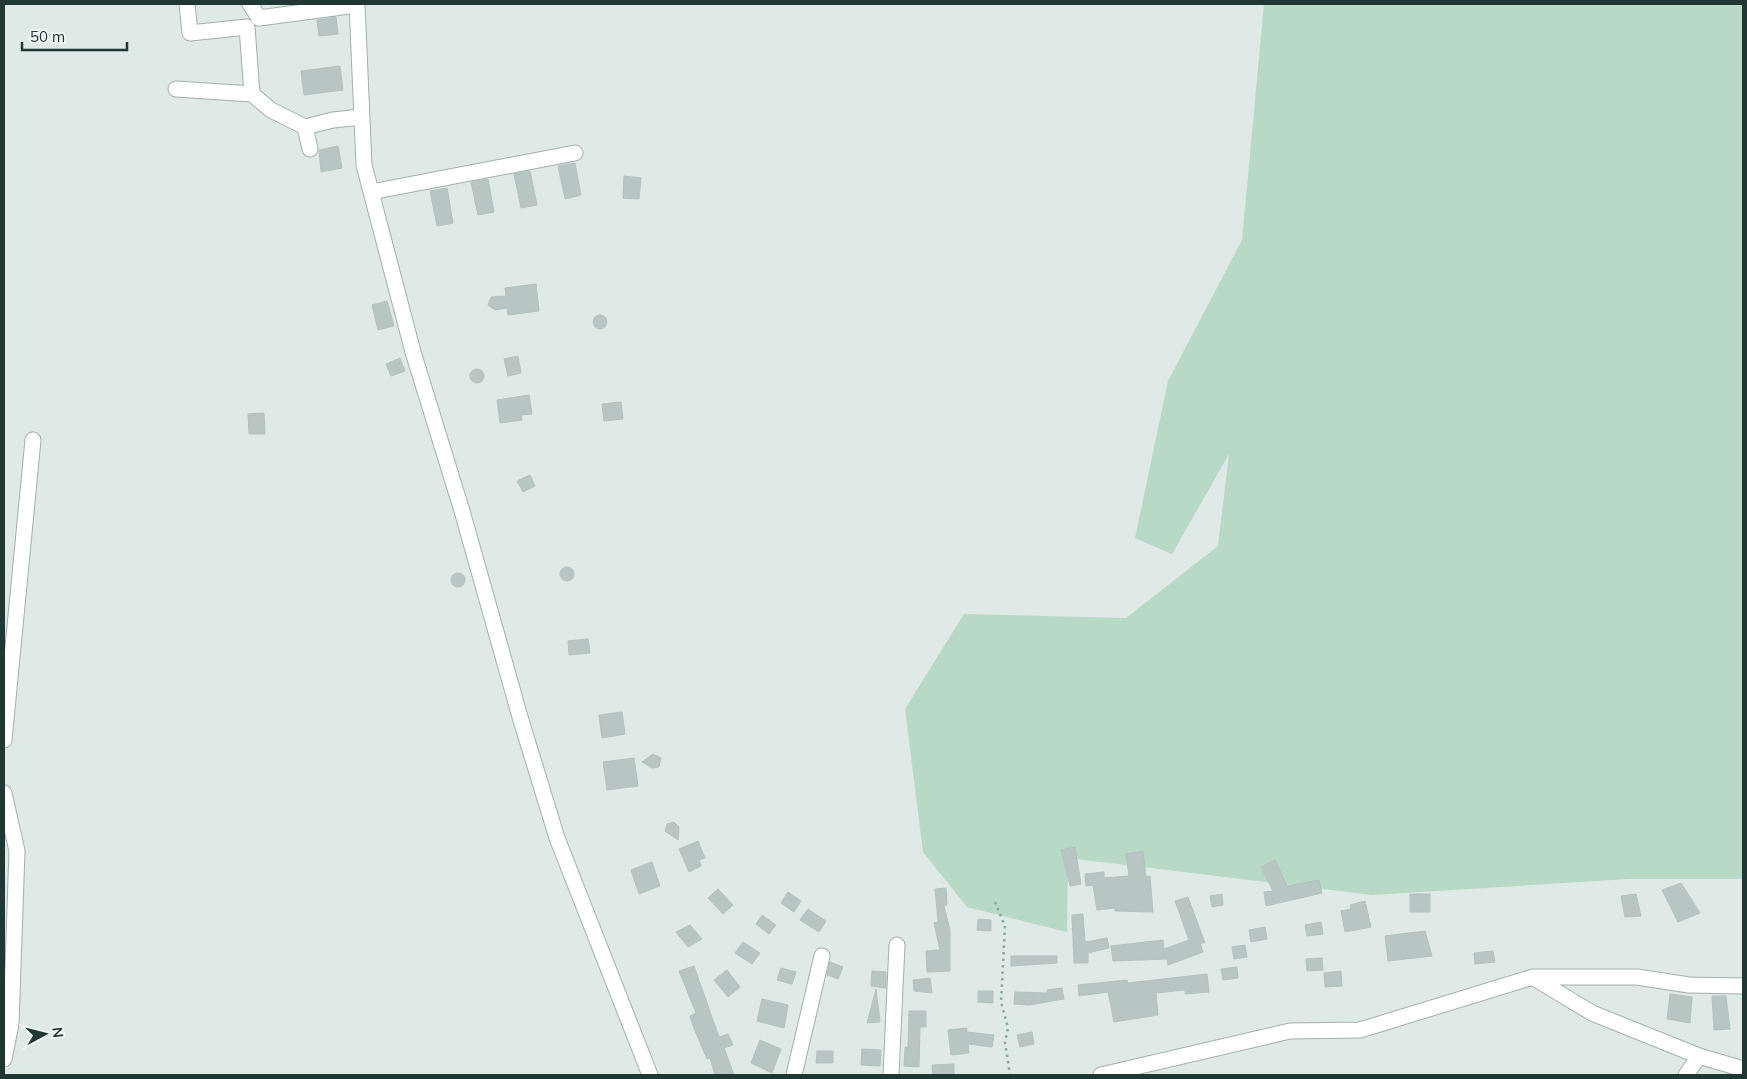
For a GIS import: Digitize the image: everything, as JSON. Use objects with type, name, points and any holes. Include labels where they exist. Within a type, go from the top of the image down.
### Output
[{"type":"street","points":[[187,4],[190,33],[247,27],[252,94]]},
{"type":"street","points":[[250,4],[259,18],[267,11],[357,4],[364,165],[413,352],[462,511],[520,717],[557,838],[650,1075]]},
{"type":"street","points":[[176,89],[252,94],[271,110],[305,127],[333,120],[362,117]]},
{"type":"street","points":[[305,127],[310,149]]},
{"type":"street","points":[[371,192],[575,153]]},
{"type":"street","points":[[4,740],[33,440]]},
{"type":"street","points":[[4,793],[17,852],[11,1024],[4,1059]]},
{"type":"street","points":[[890,1075],[897,945]]},
{"type":"street","points":[[794,1075],[822,956]]},
{"type":"street","points":[[1533,977],[1592,1013],[1699,1056],[1743,1069]]},
{"type":"street","points":[[1101,1075],[1290,1031],[1360,1030],[1533,977],[1637,977],[1689,986],[1743,986]]},
{"type":"street","points":[[1686,1075],[1699,1056]]},
{"type":"path","points":[[995,902],[1006,926],[1001,1002],[1008,1028],[1006,1042],[1010,1075]]},
{"type":"green space","points":[[1264,4],[1743,4],[1743,879],[1628,879],[1372,895],[1068,858],[1067,932],[967,907],[923,852],[905,709],[964,614],[1126,618],[1218,546],[1229,454],[1172,554],[1135,538],[1168,381],[1242,240]]},
{"type":"building","points":[[336,17],[338,34],[319,36],[317,20]]},
{"type":"building","points":[[340,66],[343,90],[304,95],[301,71]]},
{"type":"building","points":[[338,146],[342,168],[321,172],[319,150]]},
{"type":"building","points":[[575,163],[581,195],[565,199],[558,166]]},
{"type":"building","points":[[530,171],[537,205],[521,208],[514,174]]},
{"type":"building","points":[[624,176],[641,178],[639,199],[623,198]]},
{"type":"building","points":[[488,179],[494,212],[478,215],[471,182]]},
{"type":"building","points":[[447,188],[453,223],[437,226],[430,191]]},
{"type":"building","points":[[536,284],[539,311],[508,315],[507,308],[495,310],[488,305],[491,297],[506,296],[505,288]]},
{"type":"building","points":[[387,301],[394,326],[378,330],[372,305]]},
{"type":"building","points":[[597,315],[603,315],[607,322],[603,329],[597,329],[593,325],[593,319]]},
{"type":"building","points":[[518,356],[521,373],[508,376],[504,359]]},
{"type":"building","points":[[400,358],[405,371],[391,376],[386,364]]},
{"type":"building","points":[[474,369],[480,369],[484,376],[480,383],[474,383],[470,379],[470,373]]},
{"type":"building","points":[[529,395],[532,414],[521,415],[522,420],[500,423],[497,400]]},
{"type":"building","points":[[621,402],[623,419],[604,421],[602,404]]},
{"type":"building","points":[[264,413],[265,434],[249,434],[248,414]]},
{"type":"building","points":[[530,475],[535,486],[523,492],[517,481]]},
{"type":"building","points":[[564,567],[570,567],[574,574],[570,581],[564,581],[560,577],[560,571]]},
{"type":"building","points":[[455,573],[461,573],[465,580],[461,587],[455,587],[451,583],[451,577]]},
{"type":"building","points":[[588,639],[590,653],[569,655],[568,641]]},
{"type":"building","points":[[622,712],[625,734],[602,738],[599,715]]},
{"type":"building","points":[[653,754],[661,758],[659,767],[652,768],[642,762]]},
{"type":"building","points":[[634,758],[638,786],[607,790],[603,762]]},
{"type":"building","points":[[674,822],[679,827],[678,840],[665,831],[667,824]]},
{"type":"building","points":[[698,841],[705,858],[699,860],[701,866],[689,872],[679,849]]},
{"type":"building","points":[[1075,847],[1081,884],[1070,886],[1061,850]]},
{"type":"building","points":[[1143,851],[1146,877],[1150,876],[1153,912],[1115,911],[1115,908],[1097,910],[1093,885],[1086,886],[1085,874],[1104,872],[1104,878],[1129,876],[1126,854]]},
{"type":"building","points":[[1275,860],[1287,886],[1319,880],[1322,893],[1266,906],[1264,892],[1273,891],[1261,867]]},
{"type":"building","points":[[652,862],[660,886],[639,894],[631,870]]},
{"type":"building","points":[[1681,883],[1700,913],[1678,922],[1662,890]]},
{"type":"building","points":[[946,888],[947,905],[944,906],[950,930],[950,971],[927,972],[926,951],[940,950],[934,923],[938,922],[935,889]]},
{"type":"building","points":[[718,889],[733,905],[723,914],[708,898]]},
{"type":"building","points":[[788,892],[801,901],[794,912],[781,903]]},
{"type":"building","points":[[1222,894],[1223,905],[1212,907],[1210,896]]},
{"type":"building","points":[[1410,894],[1430,894],[1430,912],[1410,912]]},
{"type":"building","points":[[1636,894],[1641,916],[1625,917],[1621,896]]},
{"type":"building","points":[[1188,897],[1205,943],[1200,943],[1203,952],[1168,965],[1167,959],[1113,961],[1111,946],[1163,940],[1164,949],[1189,940],[1175,901]]},
{"type":"building","points":[[1365,901],[1371,927],[1345,932],[1341,911],[1351,909],[1350,905]]},
{"type":"building","points":[[808,909],[826,921],[819,932],[800,920]]},
{"type":"building","points":[[1083,914],[1085,942],[1107,938],[1109,948],[1088,953],[1088,963],[1074,963],[1072,915]]},
{"type":"building","points":[[762,915],[776,925],[769,934],[756,924]]},
{"type":"building","points":[[978,919],[991,920],[991,931],[977,930]]},
{"type":"building","points":[[1321,922],[1323,934],[1307,936],[1305,925]]},
{"type":"building","points":[[690,925],[702,939],[688,947],[676,932]]},
{"type":"building","points":[[1265,927],[1267,939],[1251,942],[1249,930]]},
{"type":"building","points":[[1425,931],[1432,956],[1388,961],[1385,936]]},
{"type":"building","points":[[743,942],[760,953],[752,964],[735,953]]},
{"type":"building","points":[[1245,945],[1247,957],[1234,959],[1232,947]]},
{"type":"building","points":[[1493,951],[1495,962],[1475,964],[1474,953]]},
{"type":"building","points":[[1011,956],[1057,956],[1057,963],[1011,966]]},
{"type":"building","points":[[1322,958],[1323,970],[1307,971],[1306,959]]},
{"type":"building","points":[[830,962],[843,967],[838,979],[827,975]]},
{"type":"building","points":[[694,966],[719,1037],[728,1034],[733,1045],[724,1048],[734,1075],[715,1075],[710,1058],[707,1059],[693,1026],[690,1016],[696,1013],[679,971]]},
{"type":"building","points":[[1237,967],[1238,978],[1223,980],[1221,969]]},
{"type":"building","points":[[781,968],[796,972],[792,984],[777,980]]},
{"type":"building","points":[[727,970],[740,987],[728,997],[714,980]]},
{"type":"building","points":[[872,971],[886,972],[886,988],[871,986]]},
{"type":"building","points":[[1341,971],[1342,986],[1325,987],[1324,973]]},
{"type":"building","points":[[1207,974],[1209,992],[1185,994],[1185,990],[1156,993],[1158,1015],[1114,1022],[1108,992],[1079,996],[1078,985],[1127,980],[1128,983]]},
{"type":"building","points":[[930,978],[932,993],[914,991],[913,980]]},
{"type":"building","points":[[1062,988],[1064,999],[1029,1005],[1014,1004],[1015,992],[1047,993],[1047,990]]},
{"type":"building","points":[[876,989],[880,1022],[867,1023]]},
{"type":"building","points":[[978,991],[993,991],[993,1003],[978,1002]]},
{"type":"building","points":[[1670,994],[1692,997],[1690,1023],[1667,1019]]},
{"type":"building","points":[[1712,996],[1726,996],[1730,1029],[1714,1030]]},
{"type":"building","points":[[762,999],[788,1005],[784,1028],[757,1021]]},
{"type":"building","points":[[909,1011],[926,1011],[926,1027],[920,1027],[919,1067],[904,1066],[905,1047],[908,1047]]},
{"type":"building","points":[[967,1028],[967,1032],[994,1035],[992,1047],[968,1044],[969,1053],[951,1055],[948,1030]]},
{"type":"building","points":[[1032,1032],[1034,1044],[1020,1047],[1017,1035]]},
{"type":"building","points":[[760,1040],[781,1049],[772,1073],[751,1063]]},
{"type":"building","points":[[862,1049],[881,1050],[880,1066],[861,1065]]},
{"type":"building","points":[[817,1051],[833,1051],[833,1063],[816,1063]]},
{"type":"building","points":[[954,1064],[954,1075],[933,1075],[932,1065]]}]
